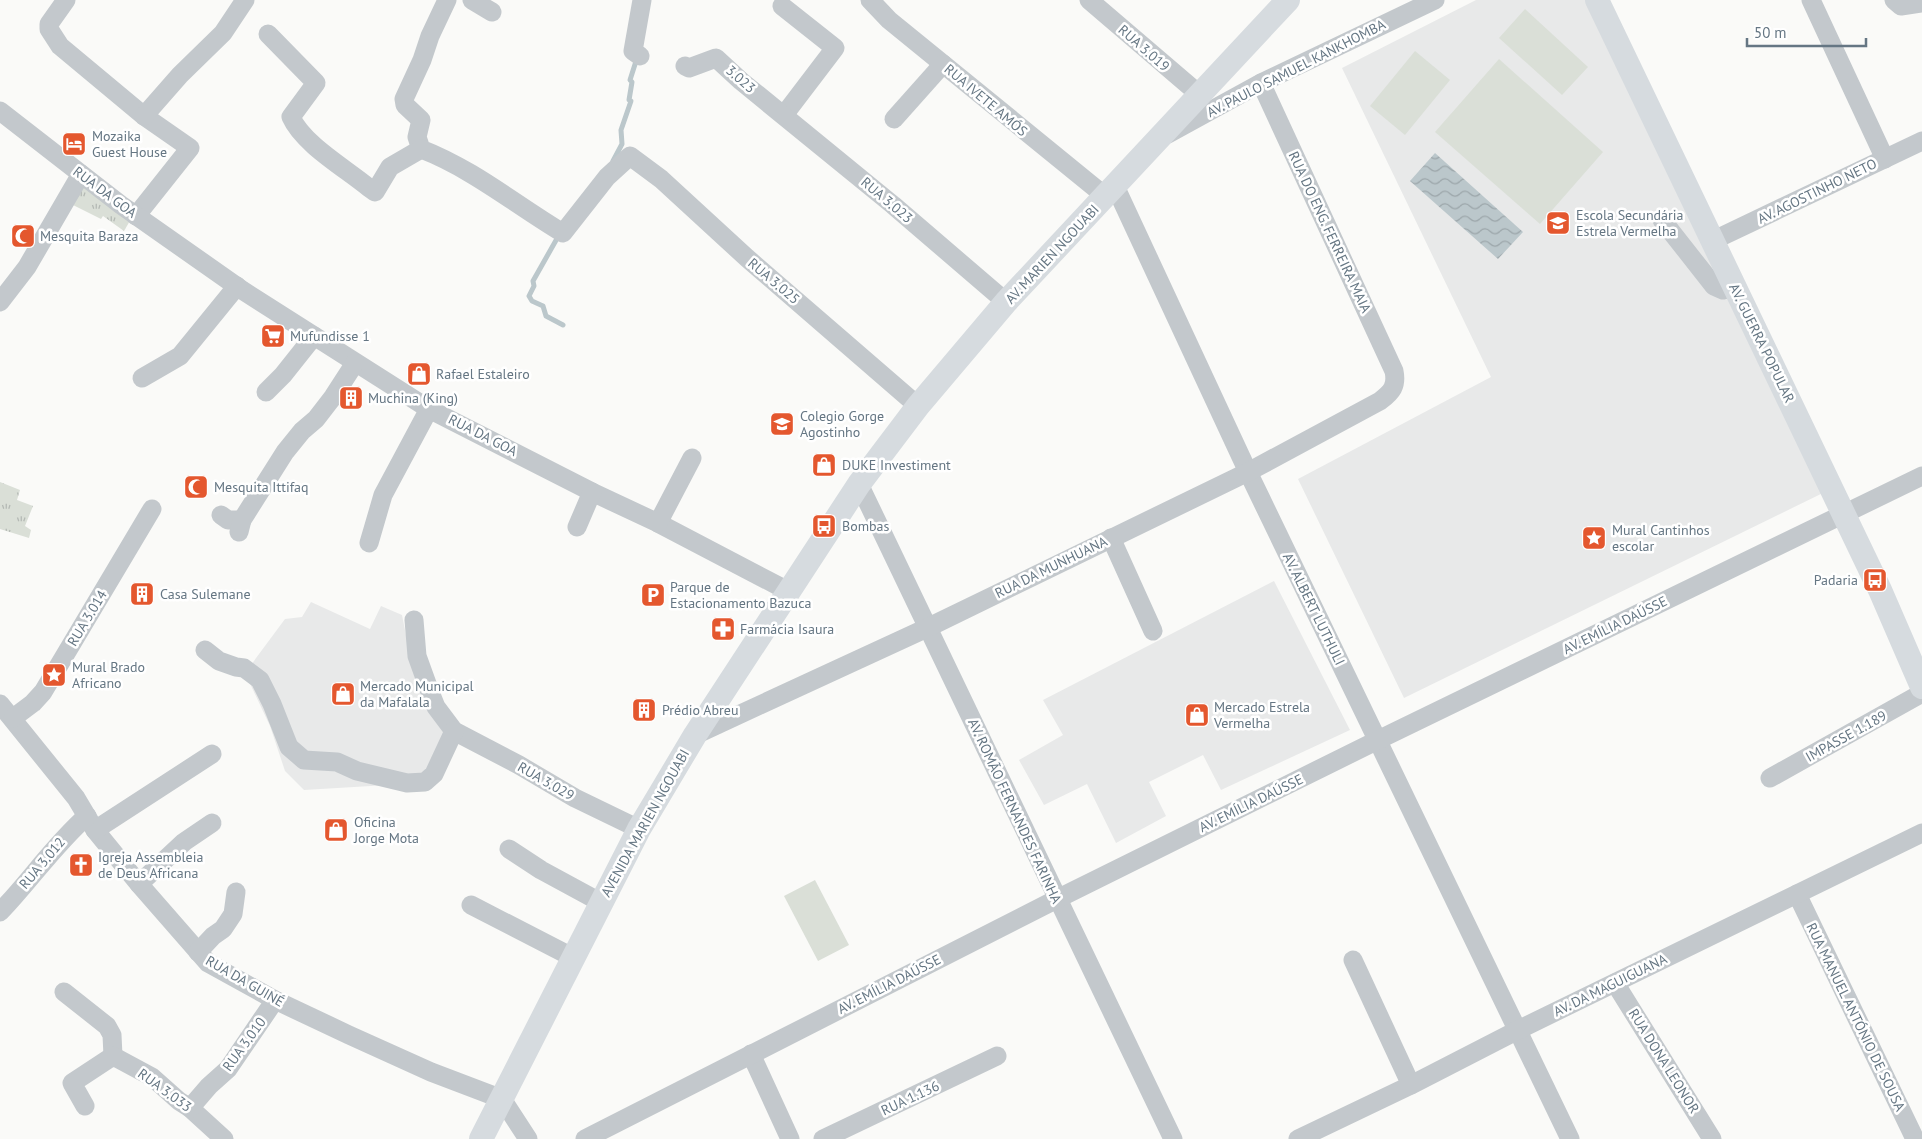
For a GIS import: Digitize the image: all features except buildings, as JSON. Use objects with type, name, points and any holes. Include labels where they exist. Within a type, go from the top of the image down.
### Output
[{"type":"main road","name":"AV. MARIEN NGOUABI","points":[[834,522],[859,484],[918,406],[1006,302],[1288,0]]},
{"type":"main road","name":"AV. GUERRA POPULAR","points":[[1596,0],[1844,514],[1880,590],[1922,687]]},
{"type":"main road","name":"AVENIDA MARIEN NGOUABI","points":[[481,1139],[600,902],[639,829],[695,735],[834,522]]},
{"type":"street","points":[[66,0],[49,24],[48,29],[60,46],[144,116],[190,148],[136,216]]},
{"type":"street","points":[[144,116],[180,75],[223,33],[245,0]]},
{"type":"street","points":[[268,34],[316,83],[291,117],[294,124],[309,141],[376,192],[390,167],[421,149],[417,137],[421,120],[405,105],[404,99],[447,0]]},
{"type":"street","points":[[472,0],[492,12]]},
{"type":"street","points":[[640,56],[633,51],[642,0]]},
{"type":"street","name":"RUA IVETE AMÓS","points":[[870,0],[889,20],[943,64],[1110,191]]},
{"type":"street","name":"RUA 3.019","points":[[1089,0],[1200,95]]},
{"type":"street","name":"AV. PAULO SAMUEL KANKHOMBA","points":[[1158,139],[1262,83],[1435,0]]},
{"type":"street","points":[[1811,0],[1884,159]]},
{"type":"street","points":[[1894,0],[1901,6],[1922,4]]},
{"type":"street","points":[[782,6],[835,48],[784,115]]},
{"type":"street","name":"3.023","points":[[685,66],[689,68],[716,58],[765,100]]},
{"type":"street","points":[[894,119],[943,64]]},
{"type":"street","name":"RUA DO ENG. FERREIRA MAIA","points":[[1262,83],[1394,371],[1396,382]]},
{"type":"street","name":"RUA 3.023","points":[[765,100],[901,211],[1006,302]]},
{"type":"street","name":"RUA DA GOA","points":[[0,111],[136,216],[237,286],[355,363],[429,408],[592,492],[658,523],[788,591]]},
{"type":"street","name":"AV. AGOSTINHO NETO","points":[[1712,241],[1922,141]]},
{"type":"street","name":"RUA 3.025","points":[[421,149],[452,162],[506,194],[536,217],[563,233],[607,177],[630,156],[661,179],[747,258],[918,406]]},
{"type":"street","points":[[0,302],[26,267],[81,174]]},
{"type":"street","name":"AV. ALBERT LUTHULI","points":[[1110,191],[1570,1139]]},
{"type":"street","points":[[1662,220],[1714,286],[1723,290],[1734,286]]},
{"type":"street","points":[[142,378],[180,356],[237,286]]},
{"type":"street","points":[[266,392],[283,375],[314,336]]},
{"type":"street","points":[[221,515],[240,526],[285,452],[302,431],[322,412],[355,363]]},
{"type":"street","name":"RUA DA MUNHUANA","points":[[695,735],[928,627],[1248,472],[1380,401],[1392,392],[1396,382]]},
{"type":"street","points":[[369,542],[383,495],[429,408]]},
{"type":"street","points":[[658,523],[692,458]]},
{"type":"street","name":"AV. EMÍLIA DAÚSSE","points":[[585,1139],[1057,899],[1378,740],[1922,476]]},
{"type":"street","name":"AV. ROMÃO FERNANDES FARINHA","points":[[859,484],[1173,1139]]},
{"type":"street","points":[[576,527],[592,492]]},
{"type":"street","name":"RUA 3.014","points":[[13,718],[33,703],[43,692],[152,509]]},
{"type":"street","points":[[1111,538],[1154,630]]},
{"type":"street","points":[[205,650],[219,661],[244,668],[260,680],[276,712],[290,747],[304,760],[337,762],[357,771],[407,783],[425,782],[434,774],[454,731],[436,707],[417,656],[414,620]]},
{"type":"street","name":"IMPASSE 1.189","points":[[1770,778],[1922,693]]},
{"type":"street","name":"RUA DA GUINÉ","points":[[0,704],[76,798],[91,823],[139,884],[208,963],[275,1000],[348,1035],[431,1072],[502,1099]]},
{"type":"street","name":"RUA 3.029","points":[[454,731],[520,765],[575,798],[639,829]]},
{"type":"street","name":"RUA 3.012","points":[[0,912],[14,898],[66,834],[91,823],[212,754]]},
{"type":"street","points":[[139,884],[184,842],[212,823]]},
{"type":"street","name":"AV. DA MAGUIGUANA","points":[[1298,1139],[1922,833]]},
{"type":"street","points":[[510,849],[541,870],[600,902]]},
{"type":"street","points":[[198,952],[213,936],[223,929],[233,914],[236,892]]},
{"type":"street","name":"RUA MANUEL ANTÓNIO DE SOUSA","points":[[1797,894],[1915,1139]]},
{"type":"street","points":[[471,905],[572,958]]},
{"type":"street","points":[[1353,960],[1411,1085]]},
{"type":"street","name":"RUA DONA LEONOR","points":[[1615,983],[1712,1139]]},
{"type":"street","points":[[64,992],[107,1026],[112,1035],[113,1056],[72,1083],[85,1106]]},
{"type":"street","name":"RUA 3.010","points":[[190,1108],[228,1069],[275,1000]]},
{"type":"street","points":[[751,1054],[790,1139]]},
{"type":"street","name":"RUA 3.033","points":[[113,1056],[152,1077],[224,1139]]},
{"type":"street","name":"RUA 1.136","points":[[823,1139],[997,1056]]},
{"type":"street","points":[[502,1099],[528,1139]]},
{"type":"shaded area","name":"Escola Secundária Estrela Vermelha","points":[[1476,0],[1592,0],[1829,490],[1404,698],[1298,479],[1491,377],[1342,68]]},
{"type":"shaded area","name":"Mercado Estrela Vermelha","points":[[1274,581],[1350,730],[1221,790],[1203,755],[1149,782],[1166,816],[1116,843],[1087,784],[1044,805],[1019,760],[1063,735],[1043,700]]},
{"type":"shaded area","name":"Mercado Municipal da Mafalala","points":[[311,602],[370,629],[381,606],[402,615],[406,635],[450,727],[421,783],[304,790],[285,771],[270,726],[245,673],[285,619],[302,617]]},
{"type":"green space","points":[[1525,9],[1588,67],[1562,95],[1499,38]]},
{"type":"green space","points":[[1415,51],[1450,80],[1405,135],[1370,106]]},
{"type":"green space","points":[[1499,59],[1603,152],[1540,224],[1435,132]]},
{"type":"green space","points":[[82,183],[131,219],[124,231],[103,216],[101,219],[69,203]]},
{"type":"green space","points":[[0,482],[20,490],[17,500],[33,506],[25,526],[31,530],[29,538],[0,529]]},
{"type":"green space","points":[[815,880],[849,945],[818,961],[784,896]]},
{"type":"water","points":[[1435,153],[1523,232],[1498,259],[1410,181]]},
{"type":"waterway","points":[[613,161],[622,144],[621,130],[631,101],[629,100],[632,82],[630,80],[637,58]]},
{"type":"waterway","points":[[559,235],[533,281],[534,286],[529,296],[532,301],[543,306],[546,316],[563,325]]},
{"type":"place","name":"Mozaika Guest House","points":[[74,144]]},
{"type":"place","name":"Escola Secundária Estrela Vermelha","points":[[1558,223]]},
{"type":"place","name":"Mesquita Baraza","points":[[23,236]]},
{"type":"place","name":"Mufundisse 1","points":[[273,336]]},
{"type":"place","name":"Rafael Estaleiro","points":[[419,374]]},
{"type":"place","name":"Muchina (King)","points":[[351,398]]},
{"type":"place","name":"Colegio Gorge Agostinho","points":[[782,424]]},
{"type":"place","name":"DUKE Investiment","points":[[824,465]]},
{"type":"place","name":"Mesquita Ittifaq","points":[[196,487]]},
{"type":"place","name":"Bombas","points":[[824,526]]},
{"type":"place","name":"Mural Cantinhos escolar","points":[[1594,538]]},
{"type":"place","name":"Padaria","points":[[1875,580]]},
{"type":"place","name":"Casa Sulemane","points":[[142,594]]},
{"type":"place","name":"Parque de Estacionamento Bazuca","points":[[653,595]]},
{"type":"place","name":"Farmácia Isaura","points":[[723,629]]},
{"type":"place","name":"Mural Brado Africano","points":[[54,675]]},
{"type":"place","name":"Mercado Municipal da Mafalala","points":[[343,694]]},
{"type":"place","name":"Prédio Abreu","points":[[644,710]]},
{"type":"place","name":"Mercado Estrela Vermelha","points":[[1197,715]]},
{"type":"place","name":"Oficina Jorge Mota","points":[[336,830]]},
{"type":"place","name":"Igreja Assembleia de Deus Africana","points":[[81,865]]}]
